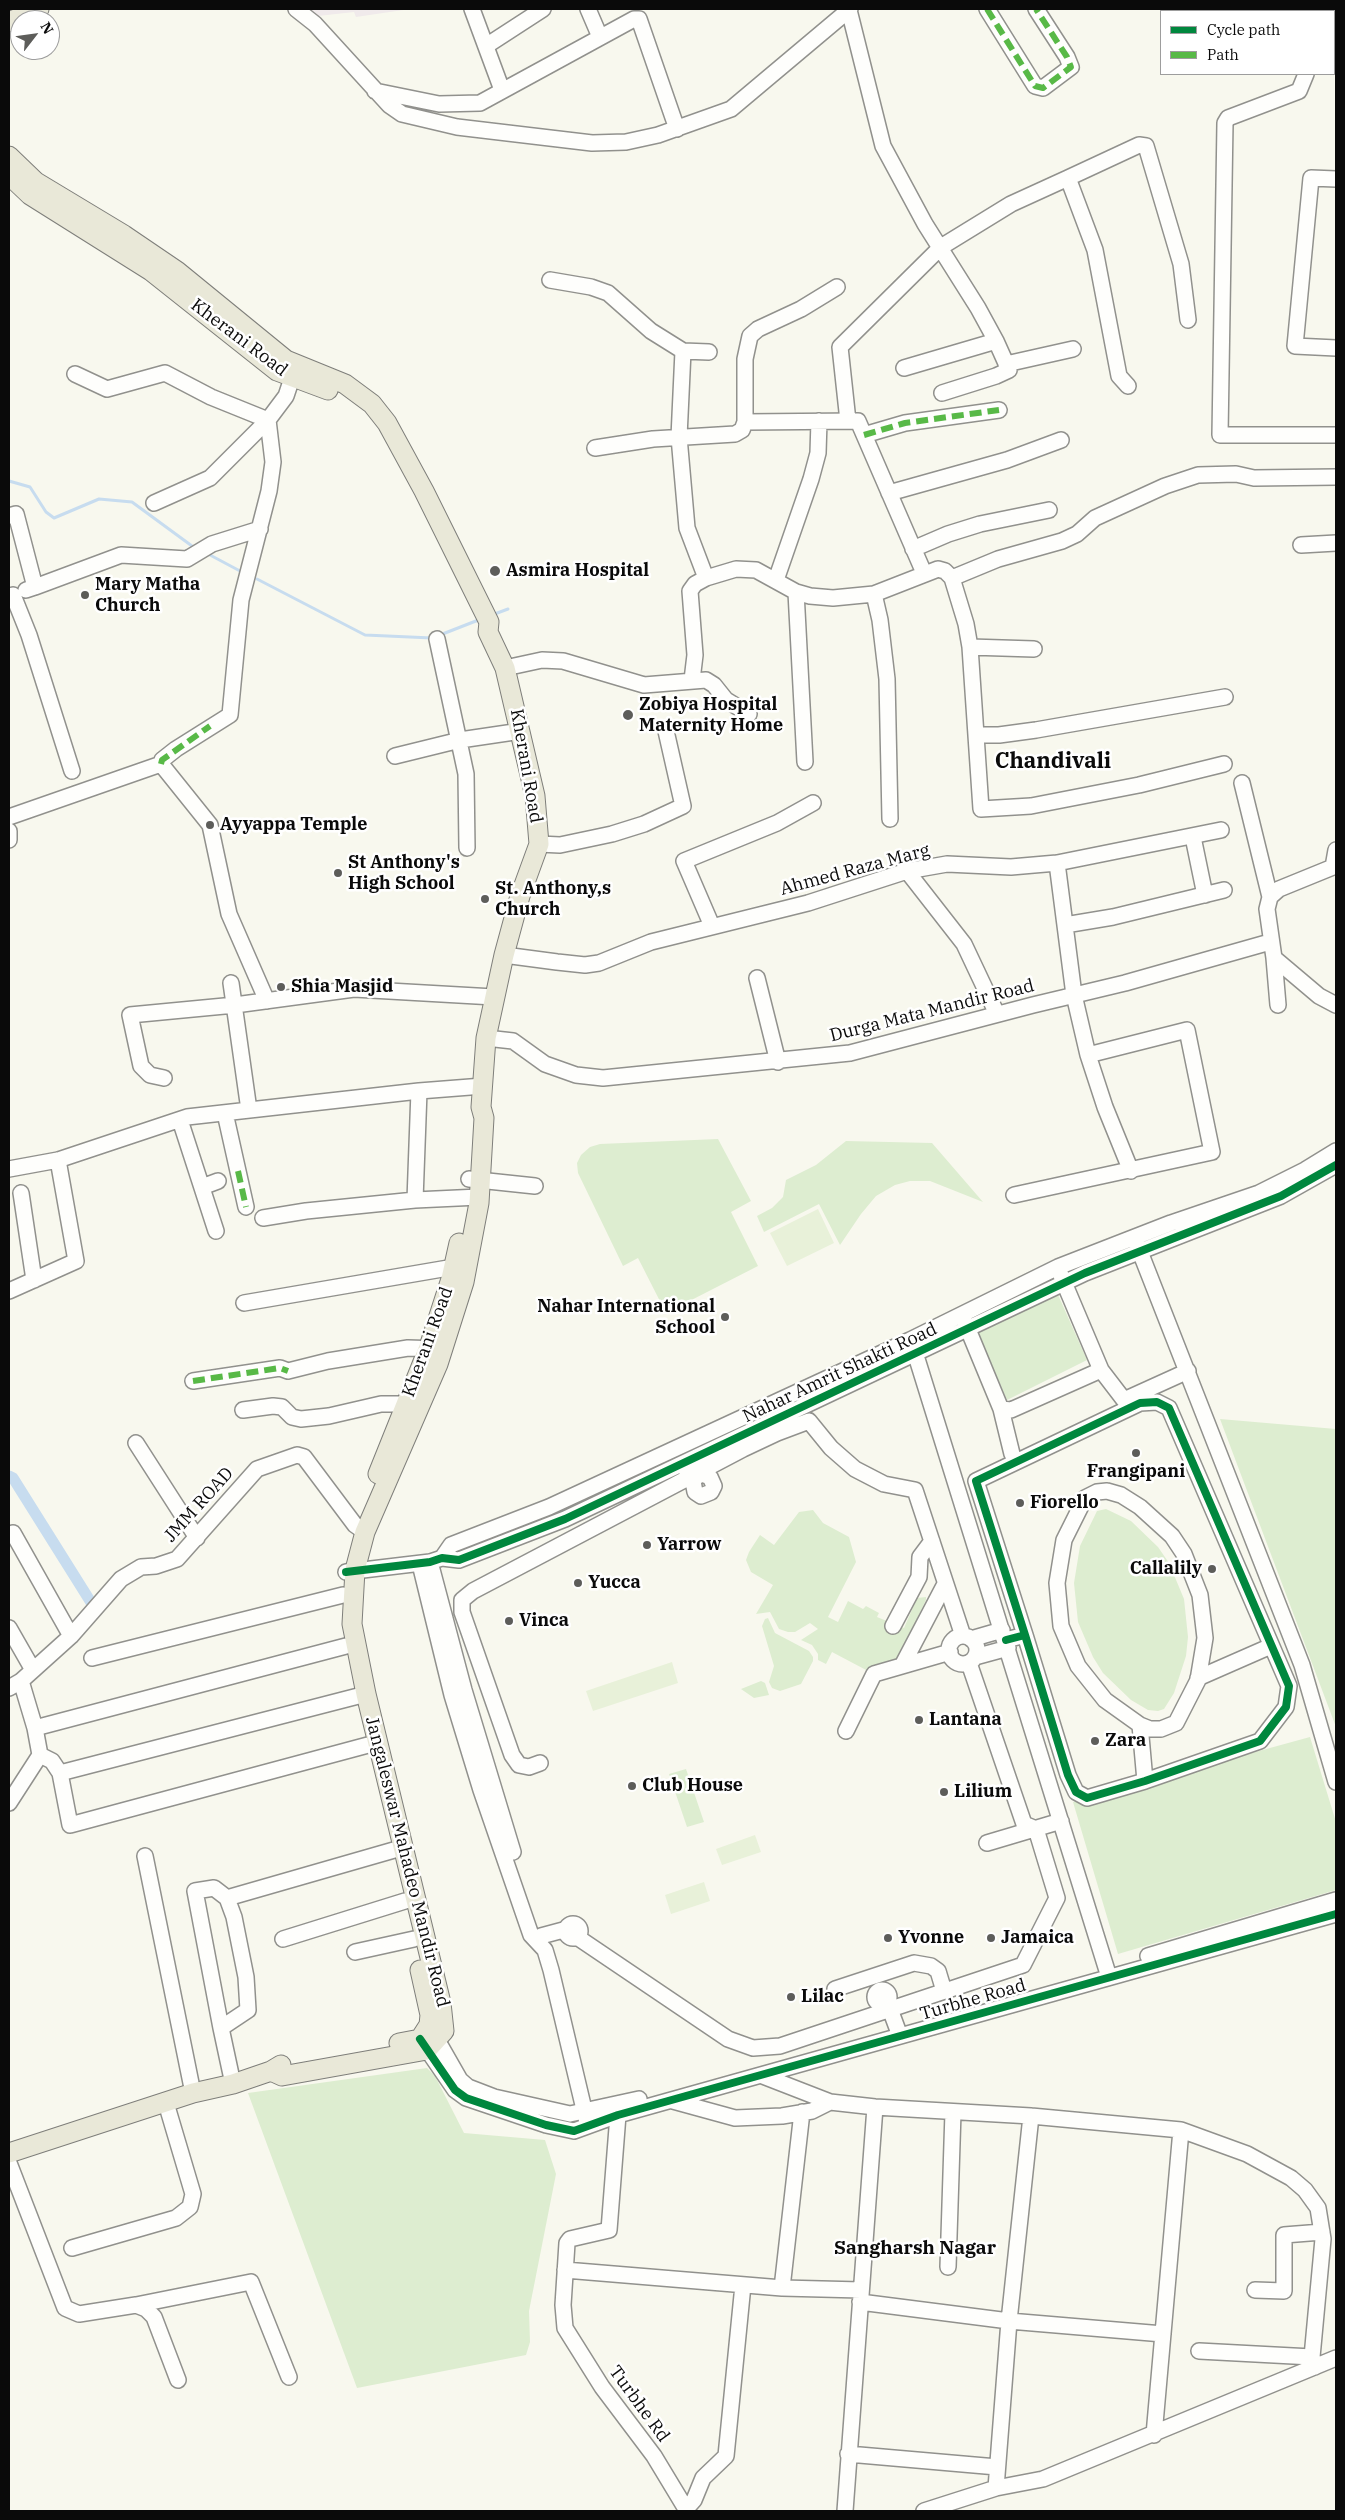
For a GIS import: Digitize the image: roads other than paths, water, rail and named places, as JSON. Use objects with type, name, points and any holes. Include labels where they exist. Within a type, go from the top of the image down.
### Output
[{"type":"main road","points":[[9,22],[39,9]]},
{"type":"main road","name":"Kherani Road","points":[[9,156],[36,182],[124,235],[276,371],[295,371],[345,384],[372,404],[387,423],[415,474],[482,622],[505,668],[521,730],[534,796],[539,844],[520,896],[504,955],[486,1038],[481,1107],[473,1114],[474,1188],[464,1282],[414,1405],[360,1528],[351,1571]]},
{"type":"main road","name":"Kherani Road","points":[[9,175],[30,195],[151,271],[183,286]]},
{"type":"main road","name":"Kherani Road","points":[[436,1348],[474,1188]]},
{"type":"main road","name":"Jangaleswar Mahadeo Mandir Road","points":[[351,1571],[344,1595],[346,1646],[361,1695],[441,2003],[444,2031],[428,2038],[430,2015],[394,1850],[368,1745],[361,1695],[352,1624],[351,1571]]},
{"type":"main road","points":[[9,2153],[193,2093],[233,2084],[271,2071],[282,2065],[428,2038]]},
{"type":"street","points":[[296,9],[315,24],[389,105],[402,114],[457,127],[592,143],[626,142],[677,128],[731,109],[849,9],[882,146],[925,224],[941,246],[996,341],[1008,370],[996,376],[942,393]]},
{"type":"street","points":[[472,9],[502,90]]},
{"type":"street","points":[[486,46],[544,9]]},
{"type":"street","points":[[588,9],[600,37]]},
{"type":"street","points":[[987,9],[1035,86],[1042,88],[1071,67],[1067,57],[1036,9]]},
{"type":"street","points":[[375,90],[439,104],[480,103],[634,19],[639,19],[677,128]]},
{"type":"street","points":[[1306,75],[1299,91],[1228,118],[1225,123],[1220,435],[1336,434]]},
{"type":"street","points":[[848,421],[840,347],[941,246],[1011,204],[1139,145],[1146,146],[1182,264],[1188,320]]},
{"type":"street","points":[[1068,178],[1096,250],[1119,376],[1128,386]]},
{"type":"street","points":[[1336,179],[1311,178],[1295,346],[1336,348]]},
{"type":"street","points":[[550,280],[591,287],[608,293],[651,331],[683,351],[709,352]]},
{"type":"street","points":[[595,448],[679,436],[735,434],[742,430],[746,422],[745,359],[750,336],[758,329],[801,309],[837,286]]},
{"type":"street","points":[[904,368],[996,341]]},
{"type":"street","points":[[1006,364],[1073,349]]},
{"type":"street","points":[[683,351],[679,436],[687,528],[706,578]]},
{"type":"street","points":[[154,504],[210,478],[268,420],[286,396],[295,371]]},
{"type":"street","points":[[75,374],[107,389],[165,373],[211,397],[268,420]]},
{"type":"street","points":[[864,435],[878,429],[924,419],[999,410]]},
{"type":"street","points":[[9,816],[161,764],[162,760],[176,749],[230,714],[241,600],[260,530],[269,491],[273,462],[268,420]]},
{"type":"street","points":[[776,580],[818,453],[819,421]]},
{"type":"street","points":[[746,422],[858,421],[924,573]]},
{"type":"street","points":[[889,493],[1007,460],[1061,440]]},
{"type":"street","points":[[952,578],[998,558],[1077,534],[1096,518],[1165,486],[1198,475],[1236,474],[1254,478],[1336,477]]},
{"type":"street","points":[[913,549],[948,534],[980,524],[1048,510]]},
{"type":"street","points":[[9,516],[16,514],[35,587]]},
{"type":"street","points":[[72,771],[29,635],[11,596],[121,555],[187,558],[212,544],[260,530]]},
{"type":"street","points":[[1301,544],[1336,543]]},
{"type":"street","points":[[692,680],[695,655],[690,591],[695,584],[706,578],[736,569],[756,570],[796,592],[810,596],[833,598],[874,594],[938,569],[945,571],[952,578],[966,624],[970,647],[981,809],[1031,806],[1139,785],[1224,764]]},
{"type":"street","points":[[796,592],[805,762]]},
{"type":"street","points":[[874,594],[880,620],[887,679],[890,819]]},
{"type":"street","points":[[437,639],[466,774],[467,848]]},
{"type":"street","points":[[970,647],[1034,649]]},
{"type":"street","points":[[505,668],[549,660],[563,661],[644,685],[706,680],[714,685],[726,700],[749,714]]},
{"type":"street","points":[[976,735],[998,735],[1036,730],[1225,697]]},
{"type":"street","points":[[395,756],[460,740],[521,730]]},
{"type":"street","points":[[539,844],[560,845],[612,834],[644,824],[683,806],[666,731]]},
{"type":"street","points":[[161,764],[210,825],[229,914],[267,1001]]},
{"type":"street","points":[[1242,783],[1270,897],[1267,909],[1278,1005]]},
{"type":"street","points":[[712,926],[684,861],[762,830],[813,803]]},
{"type":"street","name":"Ahmed Raza Marg","points":[[504,955],[585,965],[599,963],[651,942],[808,903],[907,872],[943,865],[1011,867],[1057,863],[1221,830]]},
{"type":"street","points":[[9,831],[9,840]]},
{"type":"street","points":[[1192,837],[1205,895]]},
{"type":"street","points":[[1270,897],[1279,889],[1333,867],[1336,850]]},
{"type":"street","points":[[1057,863],[1074,995],[1088,1055],[1105,1107],[1131,1171]]},
{"type":"street","points":[[907,872],[964,944],[997,1014]]},
{"type":"street","points":[[1065,925],[1113,917],[1224,890]]},
{"type":"street","name":"Durga Mata Mandir Road","points":[[486,1038],[513,1041],[545,1064],[576,1075],[603,1078],[778,1062],[850,1053],[1142,978],[1270,942]]},
{"type":"street","points":[[1274,958],[1319,996],[1336,1005]]},
{"type":"street","points":[[757,978],[778,1062]]},
{"type":"street","points":[[232,983],[249,1110]]},
{"type":"street","points":[[164,1078],[150,1075],[141,1066],[130,1015],[235,1005],[354,989],[494,997]]},
{"type":"street","points":[[1014,1195],[1212,1152],[1187,1030],[1088,1055]]},
{"type":"street","points":[[9,1168],[58,1160],[225,1113],[418,1091],[483,1086]]},
{"type":"street","points":[[416,1200],[418,1091]]},
{"type":"street","points":[[225,1113],[246,1207]]},
{"type":"street","points":[[177,1126],[206,1120]]},
{"type":"street","points":[[177,1126],[202,1187],[216,1231]]},
{"type":"street","name":"Nahar Amrit Shakti Road","points":[[431,1561],[451,1545],[549,1507],[675,1447],[910,1340],[1058,1267],[1135,1237],[1259,1193],[1305,1170],[1336,1151]]},
{"type":"street","points":[[9,1291],[76,1261],[58,1160]]},
{"type":"street","name":"Nahar Amrit Shakti Road","points":[[351,1571],[431,1561],[458,1560],[692,1471],[916,1354],[1040,1294],[1281,1196],[1336,1165]]},
{"type":"street","points":[[202,1187],[218,1181]]},
{"type":"street","points":[[263,1218],[306,1211],[416,1200],[474,1188],[535,1186]]},
{"type":"street","points":[[21,1193],[34,1280]]},
{"type":"street","points":[[1135,1237],[1302,1665],[1336,1782]]},
{"type":"street","points":[[244,1303],[454,1267]]},
{"type":"street","points":[[1058,1267],[1101,1370],[1124,1400]]},
{"type":"street","points":[[1032,1281],[1040,1294]]},
{"type":"street","points":[[962,1315],[1001,1409],[1012,1454]]},
{"type":"street","points":[[910,1340],[916,1354],[1108,1972]]},
{"type":"street","points":[[193,1381],[280,1368],[288,1371],[328,1360],[408,1348],[436,1348]]},
{"type":"street","points":[[1001,1409],[1011,1410],[1101,1370]]},
{"type":"street","points":[[968,1475],[1188,1371]]},
{"type":"street","points":[[1157,1402],[1170,1408],[1234,1558],[1289,1686],[1286,1707],[1260,1741],[1145,1782],[1087,1798],[1076,1792],[1068,1775],[976,1481],[1140,1403],[1157,1402]]},
{"type":"street","points":[[243,1410],[273,1406],[282,1407],[292,1417],[301,1419],[329,1416],[381,1404],[414,1405]]},
{"type":"street","points":[[540,1763],[529,1767],[519,1765],[512,1755],[462,1612],[462,1600],[473,1591],[692,1471],[777,1433],[809,1421],[831,1448],[855,1469],[884,1484],[915,1490],[945,1584],[967,1638],[976,1646],[972,1660],[1024,1824],[1036,1829]]},
{"type":"street","points":[[136,1443],[197,1538]]},
{"type":"street","points":[[675,1447],[692,1471]]},
{"type":"street","name":"JMM ROAD","points":[[15,1685],[71,1636],[121,1579],[141,1567],[156,1566],[177,1559],[257,1469],[297,1455],[304,1457],[314,1468],[327,1490],[360,1528]]},
{"type":"street","points":[[1107,1491],[1121,1495],[1157,1520],[1184,1554],[1194,1574],[1204,1616],[1205,1638],[1198,1678],[1189,1700],[1176,1723],[1161,1729],[1150,1729],[1140,1725],[1116,1709],[1090,1684],[1074,1659],[1061,1626],[1057,1590],[1059,1561],[1072,1520],[1085,1498],[1097,1492],[1107,1491]]},
{"type":"street","points":[[13,1534],[71,1636]]},
{"type":"street","points":[[893,1626],[919,1577],[920,1557],[932,1541]]},
{"type":"street","points":[[1234,1558],[1256,1547]]},
{"type":"street","points":[[431,1561],[463,1700],[528,1912],[542,1943],[587,2119]]},
{"type":"street","points":[[903,1664],[945,1584]]},
{"type":"street","points":[[92,1658],[344,1595]]},
{"type":"street","points":[[9,1628],[33,1670]]},
{"type":"street","points":[[1005,1640],[972,1660],[957,1662],[950,1652],[951,1643],[967,1638],[1005,1640],[1025,1635]]},
{"type":"street","points":[[35,1728],[346,1646]]},
{"type":"street","points":[[1198,1678],[1271,1646]]},
{"type":"street","points":[[846,1732],[874,1674],[903,1664],[950,1652]]},
{"type":"street","points":[[9,1803],[40,1755],[35,1728],[15,1685]]},
{"type":"street","points":[[463,1700],[490,1689]]},
{"type":"street","points":[[60,1773],[361,1695]]},
{"type":"street","points":[[1140,1725],[1145,1782]]},
{"type":"street","points":[[40,1755],[52,1760],[60,1773],[70,1825],[368,1745]]},
{"type":"street","points":[[987,1843],[1061,1822]]},
{"type":"street","points":[[542,1943],[571,1935],[728,2039],[753,2048],[780,2046],[886,2006],[944,1991],[1024,1965],[1057,1898],[1036,1829]]},
{"type":"street","points":[[227,1898],[394,1850]]},
{"type":"street","points":[[145,1856],[193,2093]]},
{"type":"street","points":[[221,2028],[248,2010],[246,1977],[234,1917],[227,1898],[214,1888],[195,1891],[221,2028],[233,2084]]},
{"type":"street","points":[[587,2119],[762,2066],[894,2033],[1108,1972],[1336,1900]]},
{"type":"street","points":[[283,1940],[405,1901]]},
{"type":"street","points":[[1108,1972],[1336,1914]]},
{"type":"street","points":[[355,1952],[414,1940]]},
{"type":"street","points":[[835,1988],[914,1963],[931,1966],[938,1971],[944,1991]]},
{"type":"street","points":[[886,2006],[894,2033]]},
{"type":"street","points":[[428,2038],[468,2087],[494,2097],[587,2119],[618,2115],[763,2076],[894,2033]]},
{"type":"street","points":[[763,2076],[830,2102],[875,2107],[1031,2116],[1181,2130],[1247,2154],[1291,2178],[1304,2190],[1318,2208],[1327,2235],[1313,2362]]},
{"type":"street","points":[[671,2101],[735,2118],[782,2116],[802,2112],[830,2102]]},
{"type":"street","points":[[72,2248],[176,2218],[190,2207],[193,2194],[166,2103]]},
{"type":"street","points":[[845,2511],[875,2107]]},
{"type":"street","points":[[782,2288],[802,2112]]},
{"type":"street","points":[[948,2267],[953,2112]]},
{"type":"street","name":"Turbhe Rd","points":[[618,2115],[609,2230],[570,2239],[567,2243],[563,2305],[565,2328],[602,2387],[654,2456],[686,2509],[694,2500],[703,2478],[726,2456],[743,2285]]},
{"type":"street","points":[[996,2488],[1009,2321],[1031,2116]]},
{"type":"street","points":[[1154,2434],[1181,2130]]},
{"type":"street","points":[[9,2163],[66,2308],[79,2314],[136,2305],[251,2282],[289,2377]]},
{"type":"street","points":[[1255,2290],[1284,2291],[1284,2235],[1327,2235]]},
{"type":"street","points":[[565,2270],[860,2296],[1009,2321],[1163,2334]]},
{"type":"street","points":[[136,2305],[146,2309],[154,2317],[178,2380]]},
{"type":"street","points":[[1199,2350],[1313,2362]]},
{"type":"street","points":[[924,2511],[996,2488],[1043,2479],[1154,2434],[1313,2362],[1336,2358]]},
{"type":"street","points":[[848,2454],[997,2467]]},
{"type":"waterway","points":[[9,481],[30,487],[46,512],[54,518],[99,499],[132,502],[192,546]]},
{"type":"waterway","points":[[210,555],[240,571]]},
{"type":"waterway","points":[[257,579],[365,635],[432,638]]},
{"type":"waterway","points":[[492,615],[508,609]]},
{"type":"waterway","points":[[440,635],[481,619]]},
{"type":"waterway","points":[[9,1476],[13,1478],[92,1604]]},
{"type":"place","name":"Asmira Hospital","points":[[495,571]]},
{"type":"place","name":"Mary Matha Church","points":[[85,595]]},
{"type":"place","name":"Zobiya Hospital Maternity Home","points":[[628,715]]},
{"type":"place","name":"Ayyappa Temple","points":[[210,825]]},
{"type":"place","name":"St Anthony's High School","points":[[338,873]]},
{"type":"place","name":"St. Anthony,s Church","points":[[485,899]]},
{"type":"place","name":"Shia Masjid","points":[[281,987]]},
{"type":"place","name":"Nahar International School","points":[[725,1317]]},
{"type":"place","name":"Frangipani","points":[[1136,1453]]},
{"type":"place","name":"Fiorello","points":[[1020,1503]]},
{"type":"place","name":"Yarrow","points":[[647,1545]]},
{"type":"place","name":"Callalily","points":[[1212,1569]]},
{"type":"place","name":"Yucca","points":[[578,1583]]},
{"type":"place","name":"Vinca","points":[[509,1621]]},
{"type":"place","name":"Lantana","points":[[919,1720]]},
{"type":"place","name":"Zara","points":[[1095,1741]]},
{"type":"place","name":"Club House","points":[[632,1786]]},
{"type":"place","name":"Lilium","points":[[944,1792]]},
{"type":"place","name":"Yvonne","points":[[888,1938]]},
{"type":"place","name":"Jamaica","points":[[991,1938]]},
{"type":"place","name":"Lilac","points":[[791,1997]]},
{"type":"district","name":"Chandivali","points":[[1053,762]]},
{"type":"district","name":"Sangharsh Nagar","points":[[915,2249]]}]
